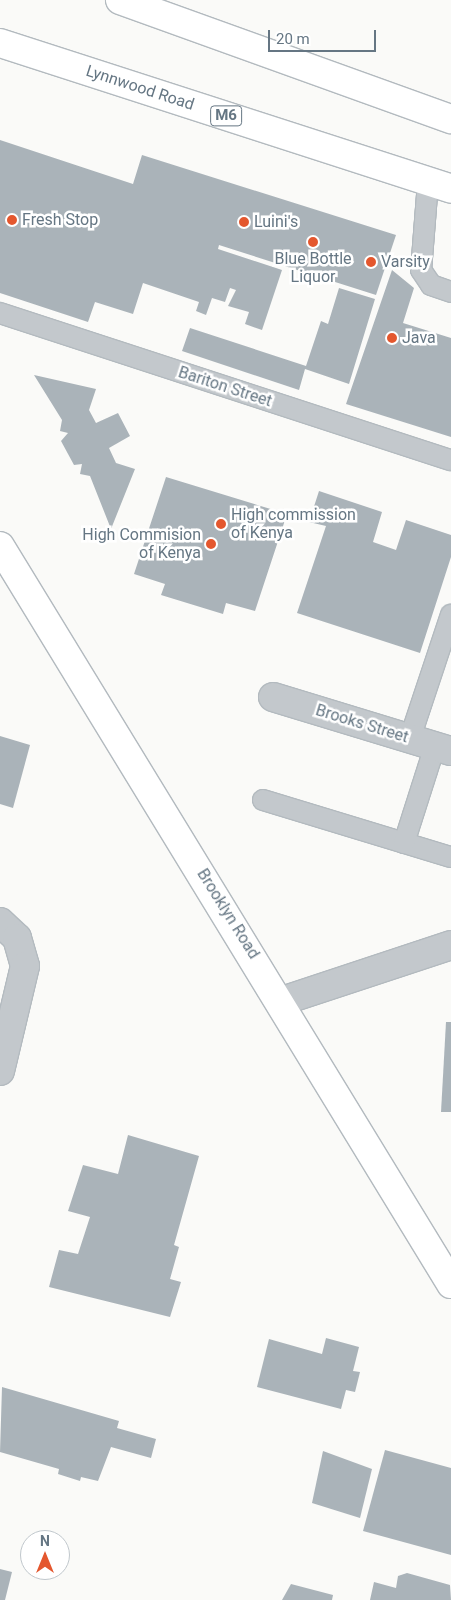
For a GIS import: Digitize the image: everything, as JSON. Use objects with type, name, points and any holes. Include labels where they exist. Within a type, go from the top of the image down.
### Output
[{"type":"main road","points":[[120,0],[451,119]]},
{"type":"main road","name":"Lynnwood Road","points":[[0,43],[440,186]]},
{"type":"main road","name":"Brooklyn Road","points":[[0,546],[282,1001],[451,1284]]},
{"type":"street","name":"Brooks Street","points":[[273,697],[432,745]]},
{"type":"street","points":[[0,1071],[24,981],[23,951],[9,930]]},
{"type":"street","points":[[282,1001],[451,945]]},
{"type":"lane","points":[[440,186],[421,270],[431,285],[451,292]]},
{"type":"lane","name":"Bariton Street","points":[[0,313],[451,460]]},
{"type":"lane","points":[[404,843],[432,745],[451,615]]},
{"type":"lane","points":[[263,800],[451,857]]},
{"type":"building","points":[[0,140],[133,184],[142,155],[396,235],[376,295],[219,245],[218,249],[282,270],[262,330],[245,324],[249,312],[228,306],[236,290],[230,288],[225,302],[212,298],[206,315],[196,311],[199,302],[143,283],[133,314],[95,302],[88,322],[0,293]]},
{"type":"building","points":[[392,270],[414,288],[403,323],[451,338],[451,437],[346,404]]},
{"type":"building","points":[[339,288],[375,299],[349,384],[305,369],[299,390],[182,351],[190,328],[306,366],[321,321],[328,324]]},
{"type":"building","points":[[34,375],[96,389],[89,410],[96,423],[118,413],[130,436],[109,448],[116,463],[135,469],[111,529],[90,476],[80,474],[82,464],[74,465],[61,441],[68,433],[60,431],[62,420]]},
{"type":"building","name":"High Commision of Kenya","points":[[166,477],[287,514],[255,611],[226,603],[223,614],[161,595],[165,584],[134,574]]},
{"type":"building","points":[[319,491],[382,512],[373,542],[396,550],[406,520],[451,535],[451,557],[420,653],[297,613],[326,526],[309,522]]},
{"type":"building","points":[[0,736],[30,745],[13,808],[0,804]]},
{"type":"building","points":[[446,1022],[451,1022],[451,1112],[441,1112]]},
{"type":"building","points":[[128,1135],[199,1156],[174,1245],[179,1247],[170,1279],[181,1282],[170,1317],[49,1287],[59,1250],[78,1254],[90,1217],[68,1211],[83,1165],[118,1174]]},
{"type":"building","points":[[326,1338],[359,1347],[353,1371],[360,1372],[355,1392],[346,1390],[341,1409],[257,1387],[269,1339],[322,1354]]},
{"type":"building","points":[[2,1387],[119,1421],[117,1428],[156,1439],[151,1458],[111,1447],[98,1481],[81,1477],[80,1481],[58,1474],[59,1469],[0,1452]]},
{"type":"building","points":[[385,1450],[451,1468],[451,1555],[363,1531]]},
{"type":"building","points":[[323,1451],[372,1469],[360,1518],[312,1503]]},
{"type":"building","points":[[0,1569],[12,1572],[5,1600],[0,1600]]},
{"type":"building","points":[[407,1573],[450,1585],[451,1600],[370,1600],[374,1582],[396,1588],[398,1576]]},
{"type":"building","points":[[291,1584],[333,1595],[332,1600],[282,1600]]},
{"type":"place","name":"Fresh Stop","points":[[12,220]]},
{"type":"place","name":"Luini's","points":[[244,222]]},
{"type":"place","name":"Blue Bottle Liquor","points":[[313,242]]},
{"type":"place","name":"Varsity","points":[[371,262]]},
{"type":"place","name":"Java","points":[[392,338]]},
{"type":"place","name":"High commission of Kenya","points":[[221,524]]},
{"type":"place","name":"High Commision of Kenya","points":[[211,544]]}]
